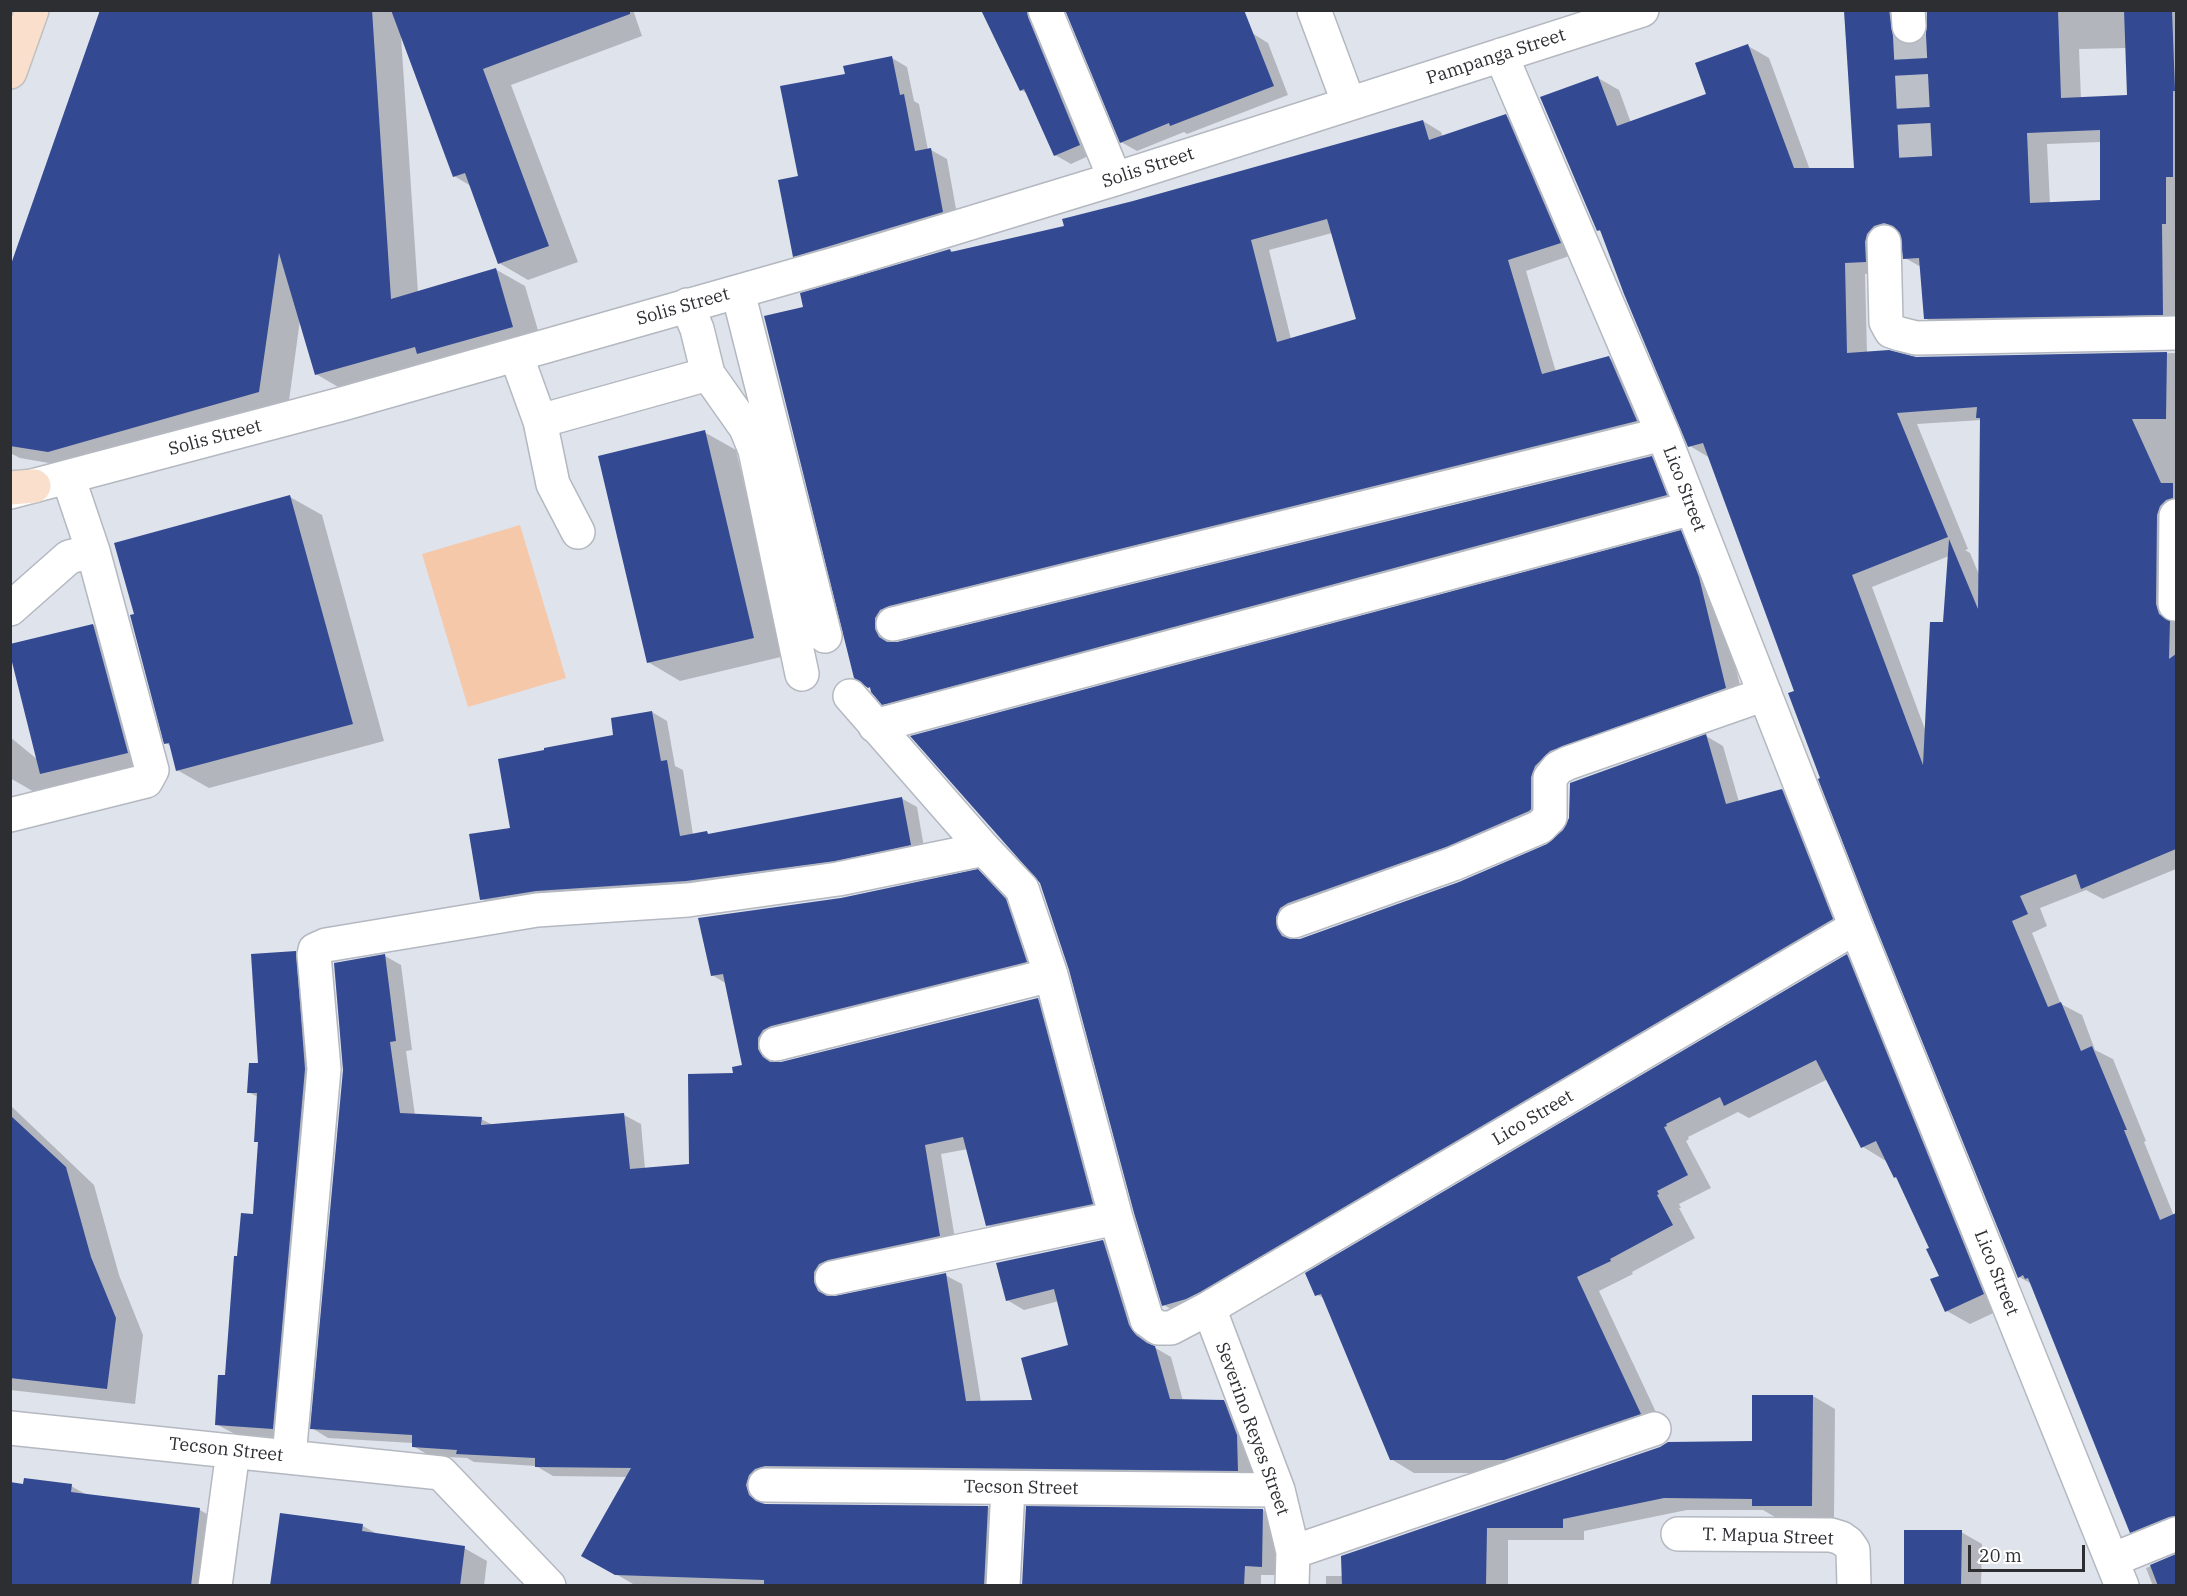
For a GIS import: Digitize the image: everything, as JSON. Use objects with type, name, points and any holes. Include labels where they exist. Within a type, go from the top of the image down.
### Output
[{"type":"main road","points":[[10,72],[32,10]]},
{"type":"street","points":[[1045,10],[1115,179]]},
{"type":"street","points":[[1314,10],[1349,104]]},
{"type":"street","name":"Pampanga Street","points":[[1349,104],[1642,10]]},
{"type":"street","name":"Lico Street","points":[[1501,55],[1663,434],[1856,927],[2117,1573]]},
{"type":"street","name":"Solis Street","points":[[18,489],[342,405],[738,292],[1115,179],[1349,104]]},
{"type":"street","points":[[1884,242],[1886,322],[1891,331],[1900,334],[1916,338],[2176,333]]},
{"type":"street","points":[[738,292],[825,636]]},
{"type":"street","points":[[687,305],[697,329],[708,374],[746,429],[755,450],[802,674]]},
{"type":"street","points":[[516,355],[540,421],[553,484],[578,532]]},
{"type":"street","points":[[540,421],[708,374]]},
{"type":"street","points":[[893,624],[1663,434]]},
{"type":"street","points":[[10,815],[146,781],[152,770],[93,551],[68,477]]},
{"type":"street","points":[[874,726],[1692,508]]},
{"type":"street","points":[[2175,604],[2176,516]]},
{"type":"street","points":[[10,609],[69,557],[93,551]]},
{"type":"street","points":[[1294,921],[1453,864],[1540,827],[1550,817],[1550,778],[1558,768],[1568,763],[1765,694]]},
{"type":"street","points":[[832,1278],[1116,1218],[1051,975],[1022,889],[874,726],[850,696]]},
{"type":"street","points":[[289,1457],[324,1069],[315,950],[326,945],[537,910],[688,900],[838,879],[984,849]]},
{"type":"street","name":"Lico Street","points":[[1116,1218],[1147,1320],[1158,1328],[1171,1328],[1209,1308],[1856,927]]},
{"type":"street","points":[[776,1044],[1051,975]]},
{"type":"street","name":"Severino Reyes Street","points":[[1209,1308],[1278,1490],[1293,1552],[1292,1586]]},
{"type":"street","name":"Tecson Street","points":[[10,1428],[441,1473],[549,1586]]},
{"type":"street","points":[[1293,1552],[1654,1429]]},
{"type":"street","points":[[215,1586],[233,1451]]},
{"type":"street","name":"Tecson Street","points":[[765,1485],[1278,1490]]},
{"type":"street","points":[[1003,1586],[1008,1488]]},
{"type":"street","name":"T. Mapua Street","points":[[1678,1534],[1830,1535],[1841,1538],[1853,1550],[1854,1586]]},
{"type":"street","points":[[2117,1573],[2176,1534]]},
{"type":"shaded area","points":[[520,525],[566,678],[468,707],[422,554]]},
{"type":"building","points":[[100,10],[372,10],[391,299],[496,268],[513,327],[417,354],[415,347],[315,375],[279,253],[259,392],[48,452],[10,446],[10,267]]},
{"type":"building","points":[[391,10],[630,10],[630,14],[483,69],[549,246],[498,264],[465,173],[453,177]]},
{"type":"building","points":[[981,10],[1027,10],[1080,145],[1054,156],[1024,89],[1020,91]]},
{"type":"building","points":[[1065,10],[1244,10],[1274,86],[1120,143]]},
{"type":"building","points":[[1844,10],[1889,10],[1893,36],[1900,42],[1910,45],[1919,42],[1926,34],[1927,10],[2058,10],[2061,98],[2127,95],[2124,10],[2172,10],[2175,91],[2173,91],[2173,177],[2166,177],[2166,224],[2162,224],[2163,315],[1924,319],[1919,258],[1903,259],[1900,233],[1893,226],[1884,223],[1874,226],[1867,234],[1866,262],[1845,263],[1847,353],[1889,350],[1916,357],[2167,352],[2166,419],[2132,419],[2161,483],[2173,483],[2173,498],[2166,500],[2160,506],[2157,515],[2156,604],[2159,614],[2170,621],[2169,659],[2176,654],[2176,849],[2081,889],[2076,874],[2020,896],[2028,914],[2012,921],[2048,1007],[2061,1002],[2081,1051],[2092,1046],[2127,1130],[2124,1130],[2160,1220],[2176,1213],[2176,1516],[2130,1533],[2028,1278],[2025,1279],[2023,1275],[2018,1278],[1873,920],[1818,779],[1820,778],[1788,693],[1794,691],[1703,443],[1688,447],[1624,294],[1600,230],[1597,231],[1540,97],[1598,76],[1617,126],[1706,94],[1695,63],[1748,44],[1794,168],[1854,168]],"holes":[[[2100,130],[2100,200],[2030,203],[2027,133]],[[1977,407],[1976,418],[1980,418],[1978,609],[1949,539],[1943,622],[1930,622],[1923,765],[1852,575],[1948,537],[1897,413]]]},
{"type":"building","points":[[892,56],[900,95],[904,94],[915,151],[931,148],[943,212],[793,257],[778,180],[798,176],[780,86],[845,74],[843,66]]},
{"type":"building","points":[[1506,114],[1561,243],[1508,260],[1542,374],[1609,356],[1637,421],[889,606],[880,610],[875,618],[875,629],[879,637],[887,642],[897,642],[1652,456],[1667,495],[882,705],[871,692],[870,687],[868,688],[854,678],[764,316],[803,307],[800,293],[950,249],[951,252],[1064,226],[1062,219],[1423,120],[1429,140]],"holes":[[[1327,219],[1356,319],[1277,342],[1251,240]]]},
{"type":"building","points":[[705,430],[754,638],[647,663],[598,456]]},
{"type":"building","points":[[290,495],[353,724],[176,771],[169,743],[164,744],[130,615],[134,614],[114,543]]},
{"type":"building","points":[[1681,530],[1699,577],[1726,688],[1550,751],[1535,766],[1531,777],[1531,809],[1529,811],[1446,847],[1288,903],[1280,908],[1276,917],[1277,928],[1282,936],[1300,939],[1459,882],[1547,844],[1563,830],[1569,818],[1570,783],[1706,734],[1726,804],[1782,789],[1833,919],[1200,1292],[1162,1306],[1134,1213],[1069,970],[1040,883],[910,736]]},
{"type":"building","points":[[93,624],[128,753],[40,774],[10,654],[10,644]]},
{"type":"building","points":[[652,711],[661,761],[667,760],[680,836],[707,831],[708,834],[902,797],[911,845],[835,861],[686,881],[536,891],[480,900],[469,834],[510,828],[498,759],[613,735],[611,718]]},
{"type":"building","points":[[978,869],[1006,899],[1027,962],[771,1026],[763,1030],[758,1038],[758,1049],[770,1062],[781,1062],[1038,998],[1093,1204],[986,1226],[963,1137],[925,1145],[940,1236],[828,1260],[819,1264],[814,1272],[814,1282],[818,1291],[827,1296],[835,1296],[946,1273],[966,1401],[1032,1400],[1021,1358],[1068,1345],[1054,1289],[1006,1301],[996,1263],[1103,1240],[1129,1325],[1136,1335],[1155,1346],[1170,1399],[1224,1400],[1237,1435],[1238,1471],[765,1466],[755,1469],[749,1475],[746,1485],[749,1495],[764,1504],[988,1506],[984,1586],[764,1586],[764,1580],[615,1575],[581,1556],[631,1468],[535,1467],[535,1458],[456,1454],[457,1450],[412,1447],[412,1435],[310,1429],[343,1070],[334,963],[385,954],[396,1041],[390,1042],[400,1113],[482,1117],[481,1125],[624,1113],[630,1169],[689,1164],[688,1074],[733,1073],[732,1067],[742,1065],[723,974],[711,976],[698,918],[841,898]]},
{"type":"building","points":[[296,951],[305,1069],[273,1429],[215,1425],[218,1375],[225,1375],[234,1256],[237,1256],[241,1213],[253,1214],[258,1142],[254,1142],[257,1093],[247,1093],[249,1063],[258,1063],[251,954]]},
{"type":"building","points":[[1847,954],[1984,1294],[1945,1312],[1930,1279],[1939,1276],[1926,1249],[1929,1248],[1896,1177],[1894,1178],[1876,1141],[1861,1148],[1816,1060],[1724,1106],[1720,1097],[1666,1124],[1667,1126],[1664,1127],[1688,1175],[1657,1191],[1673,1225],[1610,1259],[1611,1261],[1577,1277],[1641,1414],[1504,1460],[1390,1460],[1321,1294],[1315,1296],[1305,1273]]},
{"type":"building","points":[[10,1115],[66,1167],[91,1257],[116,1318],[107,1389],[10,1378]]},
{"type":"building","points":[[1752,1395],[1813,1395],[1812,1506],[1752,1506],[1752,1499],[1664,1498],[1563,1519],[1563,1528],[1487,1528],[1486,1586],[1342,1586],[1341,1556],[1660,1447],[1668,1442],[1752,1441]]},
{"type":"building","points":[[24,1478],[72,1484],[71,1492],[200,1508],[191,1586],[10,1586],[10,1482],[23,1484]]},
{"type":"building","points":[[1026,1506],[1263,1509],[1262,1567],[1245,1566],[1244,1586],[1022,1586]]},
{"type":"building","points":[[280,1513],[363,1524],[362,1531],[465,1546],[460,1586],[270,1586]]},
{"type":"building","points":[[1904,1530],[1962,1530],[1961,1586],[1904,1586]]},
{"type":"building","points":[[2176,1554],[2176,1586],[2158,1586],[2150,1565]]},
{"type":"tunnel","points":[[1909,26],[1916,163]]}]
